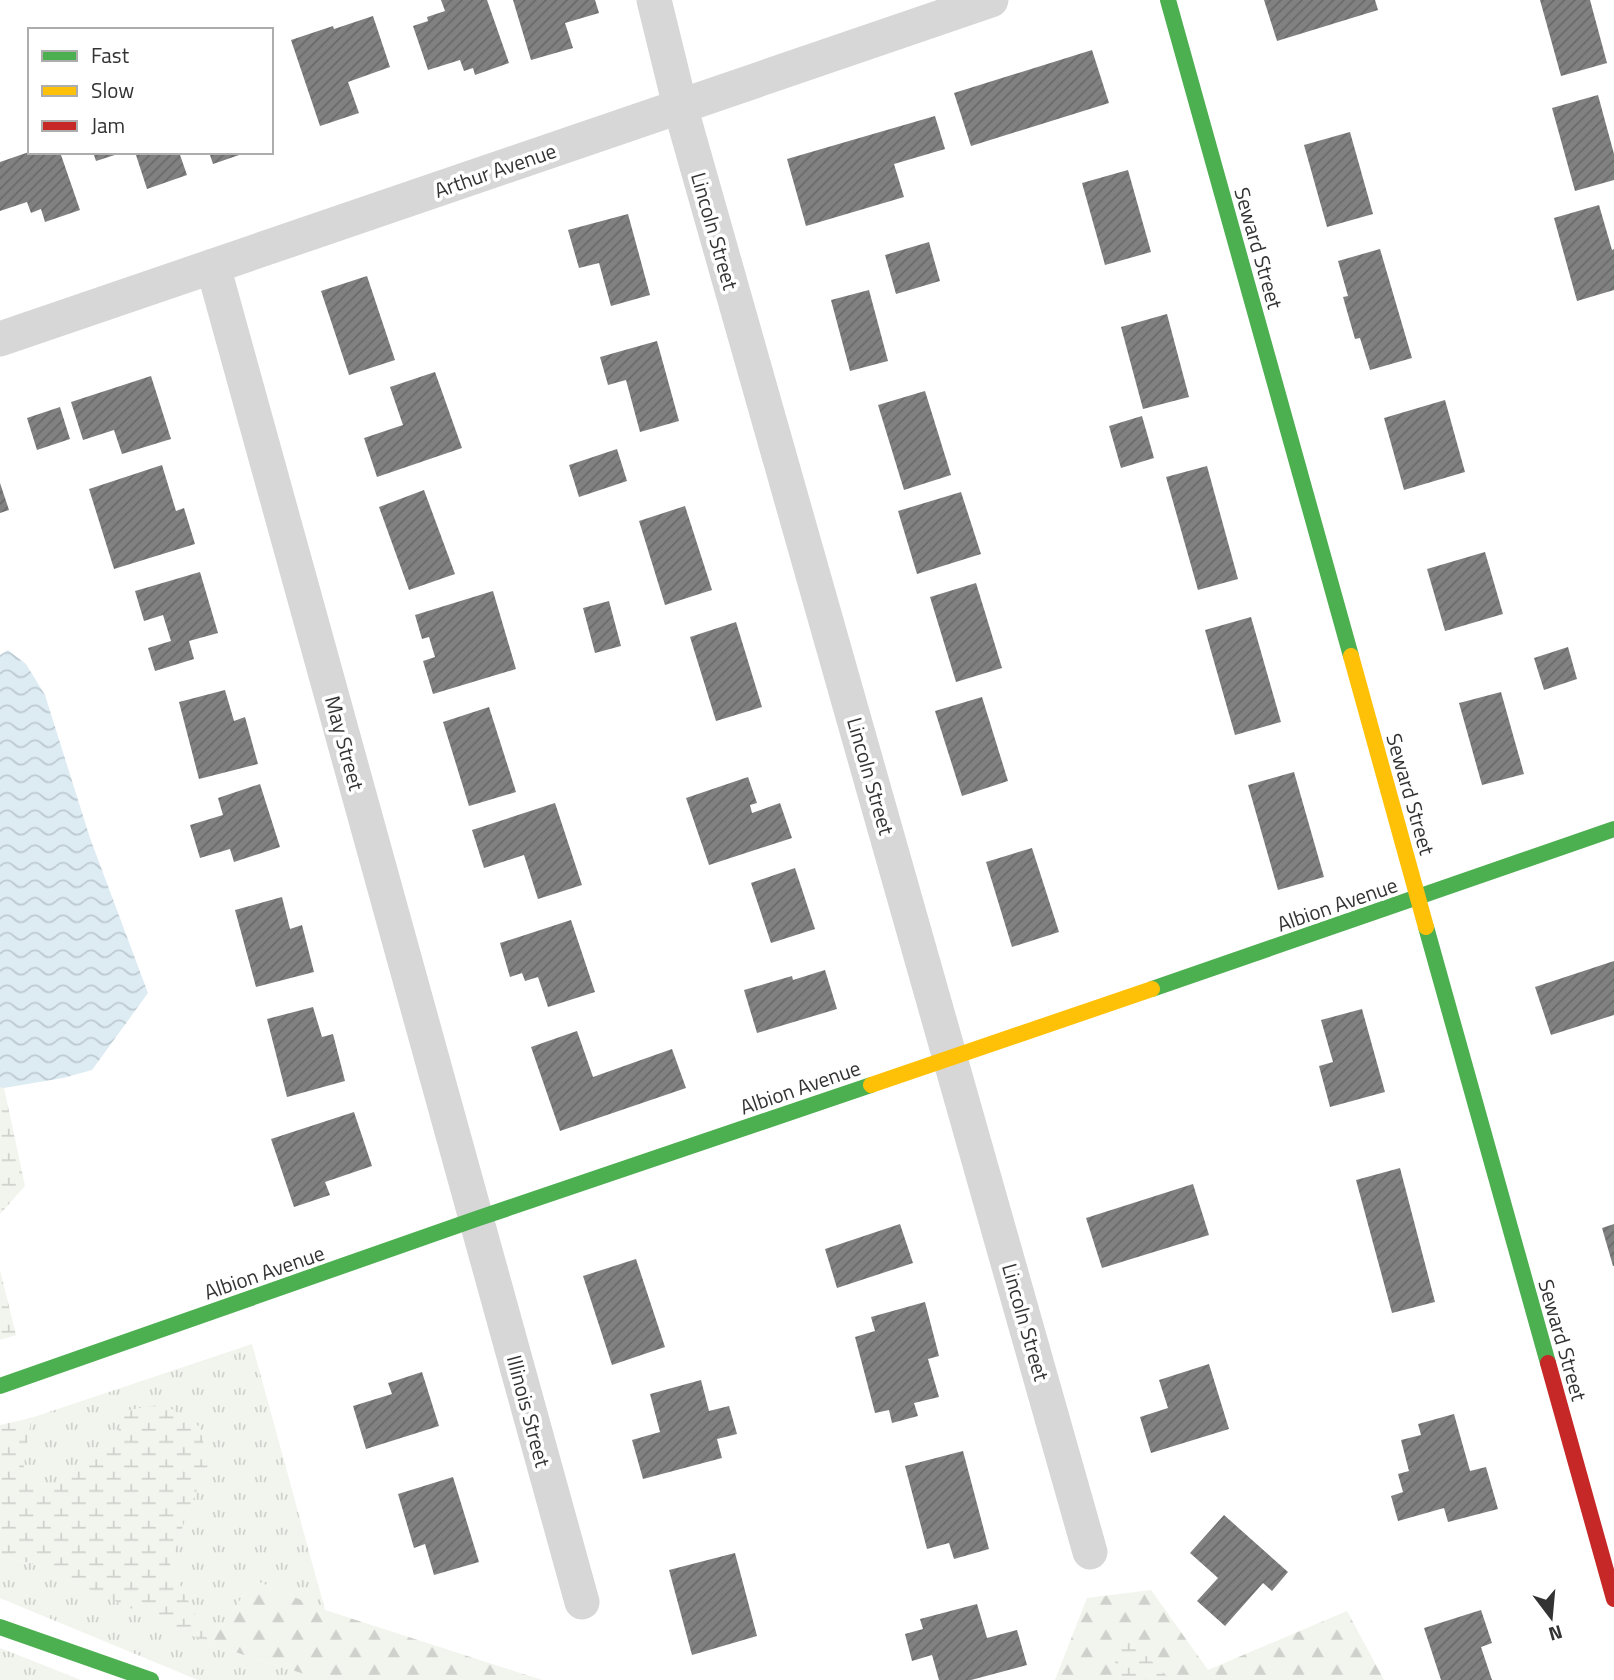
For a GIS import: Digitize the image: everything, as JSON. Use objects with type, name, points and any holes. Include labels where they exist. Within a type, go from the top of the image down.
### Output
[{"type":"main road","name":"Seward Street","points":[[1168,0],[1614,1599]]},
{"type":"main road","name":"Albion Avenue","points":[[0,1386],[477,1219],[1614,829]]},
{"type":"main road","points":[[0,1627],[151,1680]]},
{"type":"street","name":"Lincoln Street","points":[[654,0],[680,106],[1090,1552]]},
{"type":"street","name":"Arthur Avenue","points":[[0,339],[991,0]]},
{"type":"street","name":"May Street","points":[[213,266],[477,1219]]},
{"type":"street","name":"Illinois Street","points":[[477,1219],[582,1602]]},
{"type":"green space","points":[[0,1086],[4,1088],[25,1186],[0,1214]]},
{"type":"green space","points":[[0,1270],[16,1335],[0,1340]]},
{"type":"green space","points":[[252,1344],[325,1610],[254,1580],[210,1644],[323,1680],[198,1680],[0,1598],[0,1555],[33,1564],[209,1643],[170,1565],[188,1511],[208,1465],[115,1446],[86,1455],[55,1487],[21,1478],[31,1418]]},
{"type":"green space","points":[[164,1404],[200,1427],[208,1465],[188,1511],[170,1565],[210,1644],[33,1564],[0,1555],[0,1425],[31,1418],[22,1478],[55,1487],[86,1455],[115,1446],[123,1411]]},
{"type":"green space","points":[[254,1580],[325,1610],[542,1680],[323,1680],[210,1644]]},
{"type":"green space","points":[[1151,1590],[1208,1670],[1347,1611],[1384,1680],[1171,1680],[1127,1637],[1111,1652],[1122,1680],[1055,1680],[1087,1598]]},
{"type":"green space","points":[[1127,1637],[1171,1680],[1122,1680],[1111,1652]]},
{"type":"green space","points":[[0,1648],[81,1680],[0,1680]]},
{"type":"water","points":[[8,650],[26,664],[45,695],[90,838],[148,993],[92,1070],[4,1088],[0,1087],[0,655]]},
{"type":"building","points":[[441,0],[487,0],[509,63],[475,75],[473,68],[464,71],[460,60],[428,70],[413,26],[428,21],[427,17],[445,11]]},
{"type":"building","points":[[513,0],[595,0],[599,13],[565,23],[573,48],[531,60]]},
{"type":"building","points":[[1264,0],[1375,0],[1378,10],[1277,41]]},
{"type":"building","points":[[1540,0],[1590,0],[1607,63],[1561,76]]},
{"type":"building","points":[[373,16],[390,67],[348,82],[359,113],[320,126],[291,40]]},
{"type":"building","points":[[1092,50],[1109,103],[971,146],[954,93]]},
{"type":"building","points":[[1598,95],[1614,154],[1614,180],[1575,191],[1552,108]]},
{"type":"building","points":[[935,116],[945,149],[894,164],[904,197],[806,226],[787,159]]},
{"type":"building","points":[[1350,132],[1373,214],[1327,227],[1304,145]]},
{"type":"building","points":[[28,152],[61,154],[80,210],[45,222],[41,209],[31,213],[27,202],[0,211],[0,162]]},
{"type":"building","points":[[94,154],[118,154],[96,161]]},
{"type":"building","points":[[136,154],[180,154],[187,175],[147,189]]},
{"type":"building","points":[[210,154],[242,154],[213,164]]},
{"type":"building","points":[[1128,170],[1151,252],[1105,265],[1082,183]]},
{"type":"building","points":[[1599,205],[1612,250],[1614,249],[1614,290],[1577,301],[1554,218]]},
{"type":"building","points":[[628,214],[650,295],[611,306],[599,263],[579,268],[568,230]]},
{"type":"building","points":[[929,242],[940,281],[896,294],[885,255]]},
{"type":"building","points":[[1380,249],[1412,358],[1370,370],[1360,338],[1355,339],[1343,297],[1348,296],[1338,261]]},
{"type":"building","points":[[367,276],[395,360],[349,375],[321,291]]},
{"type":"building","points":[[869,290],[888,361],[850,371],[831,300]]},
{"type":"building","points":[[1167,314],[1189,397],[1143,409],[1121,327]]},
{"type":"building","points":[[657,341],[679,421],[640,432],[626,380],[608,385],[600,357]]},
{"type":"building","points":[[435,372],[462,448],[377,477],[364,438],[403,425],[390,387]]},
{"type":"building","points":[[151,376],[171,439],[122,454],[114,430],[83,440],[71,402]]},
{"type":"building","points":[[925,391],[951,475],[904,490],[878,405]]},
{"type":"building","points":[[1445,400],[1465,472],[1404,490],[1384,418]]},
{"type":"building","points":[[60,407],[70,439],[37,450],[27,418]]},
{"type":"building","points":[[1142,416],[1154,458],[1121,468],[1109,426]]},
{"type":"building","points":[[617,449],[627,481],[579,497],[569,465]]},
{"type":"building","points":[[162,465],[176,511],[184,508],[195,544],[114,569],[89,489]]},
{"type":"building","points":[[1207,466],[1238,579],[1198,590],[1166,477]]},
{"type":"building","points":[[0,483],[9,510],[0,513]]},
{"type":"building","points":[[424,490],[455,574],[409,590],[379,507]]},
{"type":"building","points":[[961,492],[981,554],[917,574],[898,511]]},
{"type":"building","points":[[685,506],[712,590],[665,605],[639,521]]},
{"type":"building","points":[[1485,552],[1503,614],[1445,631],[1427,569]]},
{"type":"building","points":[[200,572],[218,633],[189,641],[194,659],[155,671],[148,648],[171,641],[163,615],[144,621],[135,591]]},
{"type":"building","points":[[976,583],[1002,668],[956,682],[930,597]]},
{"type":"building","points":[[493,591],[516,669],[433,694],[423,661],[435,657],[429,637],[422,639],[415,615]]},
{"type":"building","points":[[609,601],[621,646],[595,653],[583,608]]},
{"type":"building","points":[[1251,617],[1281,722],[1235,735],[1205,630]]},
{"type":"building","points":[[736,622],[762,707],[716,721],[690,637]]},
{"type":"building","points":[[1568,647],[1577,679],[1544,690],[1534,658]]},
{"type":"building","points":[[225,690],[234,721],[245,717],[258,764],[199,779],[179,702]]},
{"type":"building","points":[[1501,692],[1524,774],[1482,785],[1459,703]]},
{"type":"building","points":[[982,697],[1008,781],[962,796],[935,711]]},
{"type":"building","points":[[489,707],[516,792],[469,806],[443,722]]},
{"type":"building","points":[[1294,772],[1324,877],[1278,890],[1248,785]]},
{"type":"building","points":[[748,777],[757,803],[750,805],[752,813],[780,803],[792,838],[709,865],[686,798]]},
{"type":"building","points":[[260,784],[280,847],[234,862],[230,849],[200,858],[190,825],[223,815],[218,798]]},
{"type":"building","points":[[555,803],[582,885],[538,899],[524,855],[484,868],[472,830]]},
{"type":"building","points":[[1032,848],[1059,932],[1012,947],[986,862]]},
{"type":"building","points":[[795,868],[815,929],[771,943],[751,883]]},
{"type":"building","points":[[282,897],[290,929],[302,925],[314,972],[256,987],[235,910]]},
{"type":"building","points":[[571,920],[595,992],[548,1007],[538,977],[525,981],[522,973],[510,977],[500,943]]},
{"type":"building","points":[[1614,961],[1614,1015],[1551,1035],[1535,987]]},
{"type":"building","points":[[825,970],[837,1009],[757,1033],[744,990]]},
{"type":"building","points":[[313,1007],[322,1037],[333,1034],[345,1081],[287,1097],[267,1019]]},
{"type":"building","points":[[1362,1009],[1385,1092],[1330,1107],[1319,1066],[1333,1062],[1321,1020]]},
{"type":"building","points":[[577,1031],[593,1077],[672,1049],[686,1088],[560,1131],[531,1047]]},
{"type":"building","points":[[354,1112],[372,1166],[325,1182],[330,1195],[294,1207],[271,1139]]},
{"type":"building","points":[[1400,1168],[1435,1302],[1392,1313],[1356,1180]]},
{"type":"building","points":[[1193,1184],[1209,1235],[1102,1268],[1086,1218]]},
{"type":"building","points":[[900,1224],[913,1263],[837,1288],[825,1249]]},
{"type":"building","points":[[1614,1224],[1614,1266],[1613,1266],[1602,1228]]},
{"type":"building","points":[[636,1259],[665,1347],[612,1365],[583,1276]]},
{"type":"building","points":[[925,1302],[939,1356],[928,1359],[939,1397],[914,1403],[918,1416],[892,1423],[889,1410],[875,1413],[855,1337],[875,1331],[871,1317]]},
{"type":"building","points":[[1209,1364],[1229,1429],[1151,1453],[1140,1417],[1168,1408],[1159,1380]]},
{"type":"building","points":[[422,1372],[439,1426],[366,1449],[353,1406],[392,1394],[388,1383]]},
{"type":"building","points":[[701,1380],[709,1411],[729,1406],[737,1434],[717,1439],[722,1458],[643,1479],[632,1440],[660,1432],[650,1394]]},
{"type":"building","points":[[1454,1414],[1470,1471],[1486,1467],[1498,1509],[1448,1522],[1444,1508],[1398,1521],[1391,1496],[1403,1492],[1398,1474],[1409,1471],[1401,1440],[1421,1435],[1418,1424]]},
{"type":"building","points":[[963,1451],[989,1549],[954,1559],[949,1543],[927,1549],[905,1466]]},
{"type":"building","points":[[453,1477],[479,1562],[434,1575],[425,1544],[414,1548],[398,1494]]},
{"type":"building","points":[[1224,1515],[1288,1572],[1272,1591],[1263,1583],[1225,1626],[1197,1601],[1218,1578],[1190,1553]]},
{"type":"building","points":[[735,1553],[757,1636],[692,1655],[669,1570]]},
{"type":"building","points":[[977,1604],[987,1638],[1017,1630],[1027,1665],[971,1680],[939,1680],[932,1655],[912,1661],[905,1634],[923,1629],[920,1619]]},
{"type":"building","points":[[1481,1610],[1492,1643],[1481,1647],[1492,1680],[1441,1680],[1424,1628]]},
{"type":"traffic: fast","points":[[1168,0],[1351,656]]},
{"type":"traffic: fast","points":[[1152,989],[1614,829]]},
{"type":"traffic: fast","points":[[1426,927],[1548,1363]]},
{"type":"traffic: fast","points":[[0,1386],[476,1219],[871,1085]]},
{"type":"traffic: fast","points":[[0,1627],[151,1680]]},
{"type":"traffic: slow","points":[[1351,656],[1426,927]]},
{"type":"traffic: slow","points":[[871,1085],[1152,989]]},
{"type":"traffic: jam","points":[[1548,1363],[1614,1599]]}]
